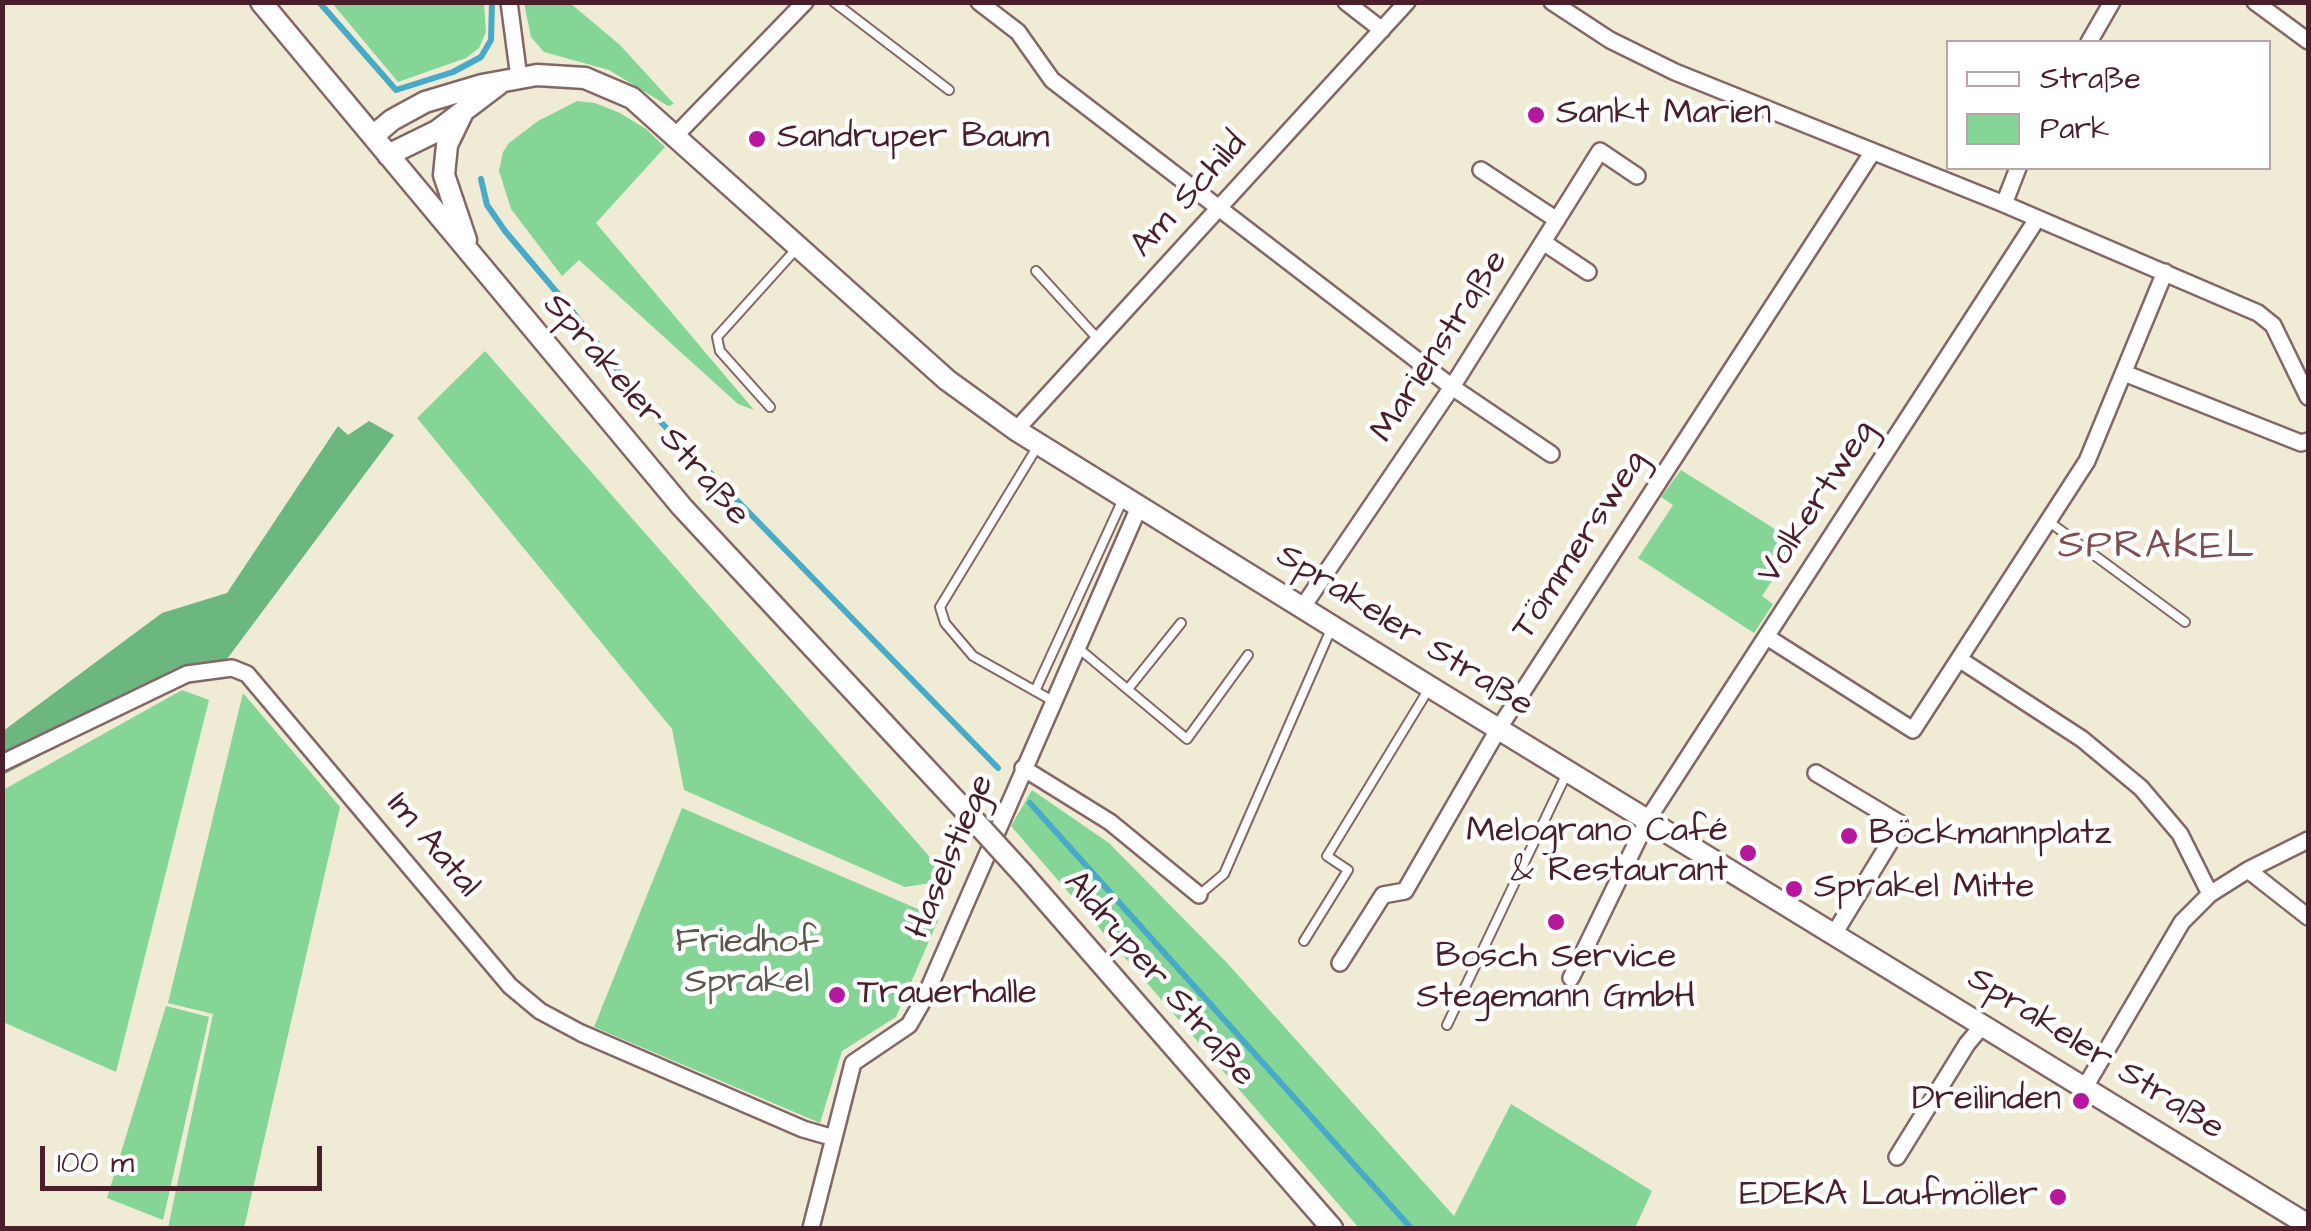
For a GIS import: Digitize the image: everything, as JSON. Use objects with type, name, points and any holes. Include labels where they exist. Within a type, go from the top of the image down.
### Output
[{"type":"street","name":"Sprakeler Straße","points":[[262,2],[682,507],[932,776]]},
{"type":"street","points":[[388,156],[429,135],[510,81],[509,2]]},
{"type":"street","points":[[676,134],[805,2]]},
{"type":"street","points":[[979,2],[1018,32],[1052,80],[1452,387],[1551,454]]},
{"type":"street","points":[[1346,2],[1382,30]]},
{"type":"street","name":"Am Schild","points":[[1016,430],[1408,2]]},
{"type":"street","points":[[1552,2],[1610,40],[1675,72],[2004,204],[2258,313],[2273,325],[2308,397]]},
{"type":"street","points":[[2091,40],[2112,2]]},
{"type":"street","points":[[2255,2],[2308,41]]},
{"type":"street","name":"Sprakeler Straße","points":[[372,136],[424,102],[510,81],[567,76],[604,84],[640,103],[947,380],[1016,430],[2308,1225]]},
{"type":"street","name":"Sprakeler Straße","points":[[462,114],[448,145],[444,174],[474,260]]},
{"type":"street","name":"Marienstraße","points":[[1302,608],[1452,387],[1600,151],[1637,176]]},
{"type":"street","name":"Tömmersweg","points":[[1340,962],[1382,895],[1405,892],[1499,728],[1872,153]]},
{"type":"street","points":[[1481,170],[1557,220]]},
{"type":"street","points":[[2004,204],[2017,170]]},
{"type":"street","name":"Volkertweg","points":[[1572,978],[1648,819],[2037,219]]},
{"type":"street","points":[[1543,242],[1588,272]]},
{"type":"street","points":[[1767,637],[1912,730],[2086,461],[2165,272]]},
{"type":"street","points":[[2124,373],[2301,443],[2308,442]]},
{"type":"street","name":"Haselstiege","points":[[811,1228],[854,1063],[908,1025],[924,1000],[1077,647],[1131,502]]},
{"type":"street","points":[[1959,658],[2082,739],[2164,812],[2180,834],[2210,894]]},
{"type":"street","name":"Im Aatal","points":[[2,763],[187,674],[232,668],[247,674],[510,986],[540,1012],[769,1114],[834,1138]]},
{"type":"street","name":"Haselstiege","points":[[1023,768],[1110,822],[1199,895]]},
{"type":"street","points":[[1816,773],[1901,824],[1834,934]]},
{"type":"street","name":"Aldruper Straße","points":[[932,776],[1023,874],[1332,1228]]},
{"type":"street","points":[[2086,1087],[2182,922],[2210,894],[2308,840]]},
{"type":"street","points":[[2248,870],[2308,916]]},
{"type":"street","points":[[1896,1157],[1967,1044],[1984,1024]]},
{"type":"lane","points":[[834,2],[949,90]]},
{"type":"lane","points":[[770,407],[720,350],[717,336],[798,246]]},
{"type":"lane","points":[[1036,272],[1099,340]]},
{"type":"lane","points":[[1039,444],[940,608],[945,624],[973,656],[1053,701]]},
{"type":"lane","points":[[1036,691],[1131,502]]},
{"type":"lane","points":[[2048,521],[2185,622]]},
{"type":"lane","points":[[1128,689],[1181,623]]},
{"type":"lane","points":[[1199,895],[1224,874],[1332,627]]},
{"type":"lane","points":[[1077,647],[1187,738],[1248,655]]},
{"type":"lane","points":[[1304,941],[1348,870],[1327,856],[1430,688]]},
{"type":"lane","points":[[1447,1024],[1568,771]]},
{"type":"green space","points":[[332,3],[484,3],[486,32],[479,48],[466,58],[398,82]]},
{"type":"green space","points":[[524,3],[570,3],[620,45],[674,104],[668,106],[609,70],[544,52],[531,37]]},
{"type":"green space","points":[[577,101],[620,113],[665,147],[596,223],[754,410],[738,404],[579,260],[562,276],[511,209],[499,171],[503,152],[538,121]]},
{"type":"green space","points":[[485,351],[950,880],[905,887],[684,790],[672,729],[417,418]]},
{"type":"green space","points":[[369,421],[394,435],[227,659],[3,775],[3,731],[162,613],[227,593],[338,426],[348,435]]},
{"type":"green space","points":[[1681,470],[1797,543],[1762,596],[1773,604],[1754,633],[1638,558],[1673,505],[1661,497]]},
{"type":"green space","points":[[182,690],[209,700],[116,1072],[3,1022],[3,790]]},
{"type":"green space","points":[[243,693],[340,807],[244,1228],[168,1228],[213,1014],[168,1003]]},
{"type":"green space","points":[[1032,790],[1109,843],[1228,964],[1454,1216],[1511,1104],[1652,1191],[1635,1228],[1359,1228],[1011,826]]},
{"type":"green space","name":"Friedhof Sprakel","points":[[682,808],[939,918],[896,1017],[842,1051],[820,1123],[594,1027]]},
{"type":"green space","points":[[166,1006],[209,1017],[163,1220],[107,1198]]},
{"type":"waterway","points":[[319,2],[396,90],[453,72],[481,57],[491,40],[492,2]]},
{"type":"waterway","points":[[481,179],[487,205],[505,231],[648,409],[998,768]]},
{"type":"waterway","points":[[1030,803],[1411,1228]]},
{"type":"place","name":"Sankt Marien","points":[[1536,115]]},
{"type":"place","name":"Sandruper Baum","points":[[757,139]]},
{"type":"place","name":"Böckmannplatz","points":[[1849,836]]},
{"type":"place","name":"Melograno Café & Restaurant","points":[[1748,853]]},
{"type":"place","name":"Sprakel Mitte","points":[[1794,889]]},
{"type":"place","name":"Bosch Service Stegemann GmbH","points":[[1556,922]]},
{"type":"place","name":"Trauerhalle","points":[[837,995]]},
{"type":"place","name":"Dreilinden","points":[[2081,1101]]},
{"type":"place","name":"EDEKA Laufmöller","points":[[2058,1197]]},
{"type":"district","name":"SPRAKEL","points":[[2157,549]]}]
